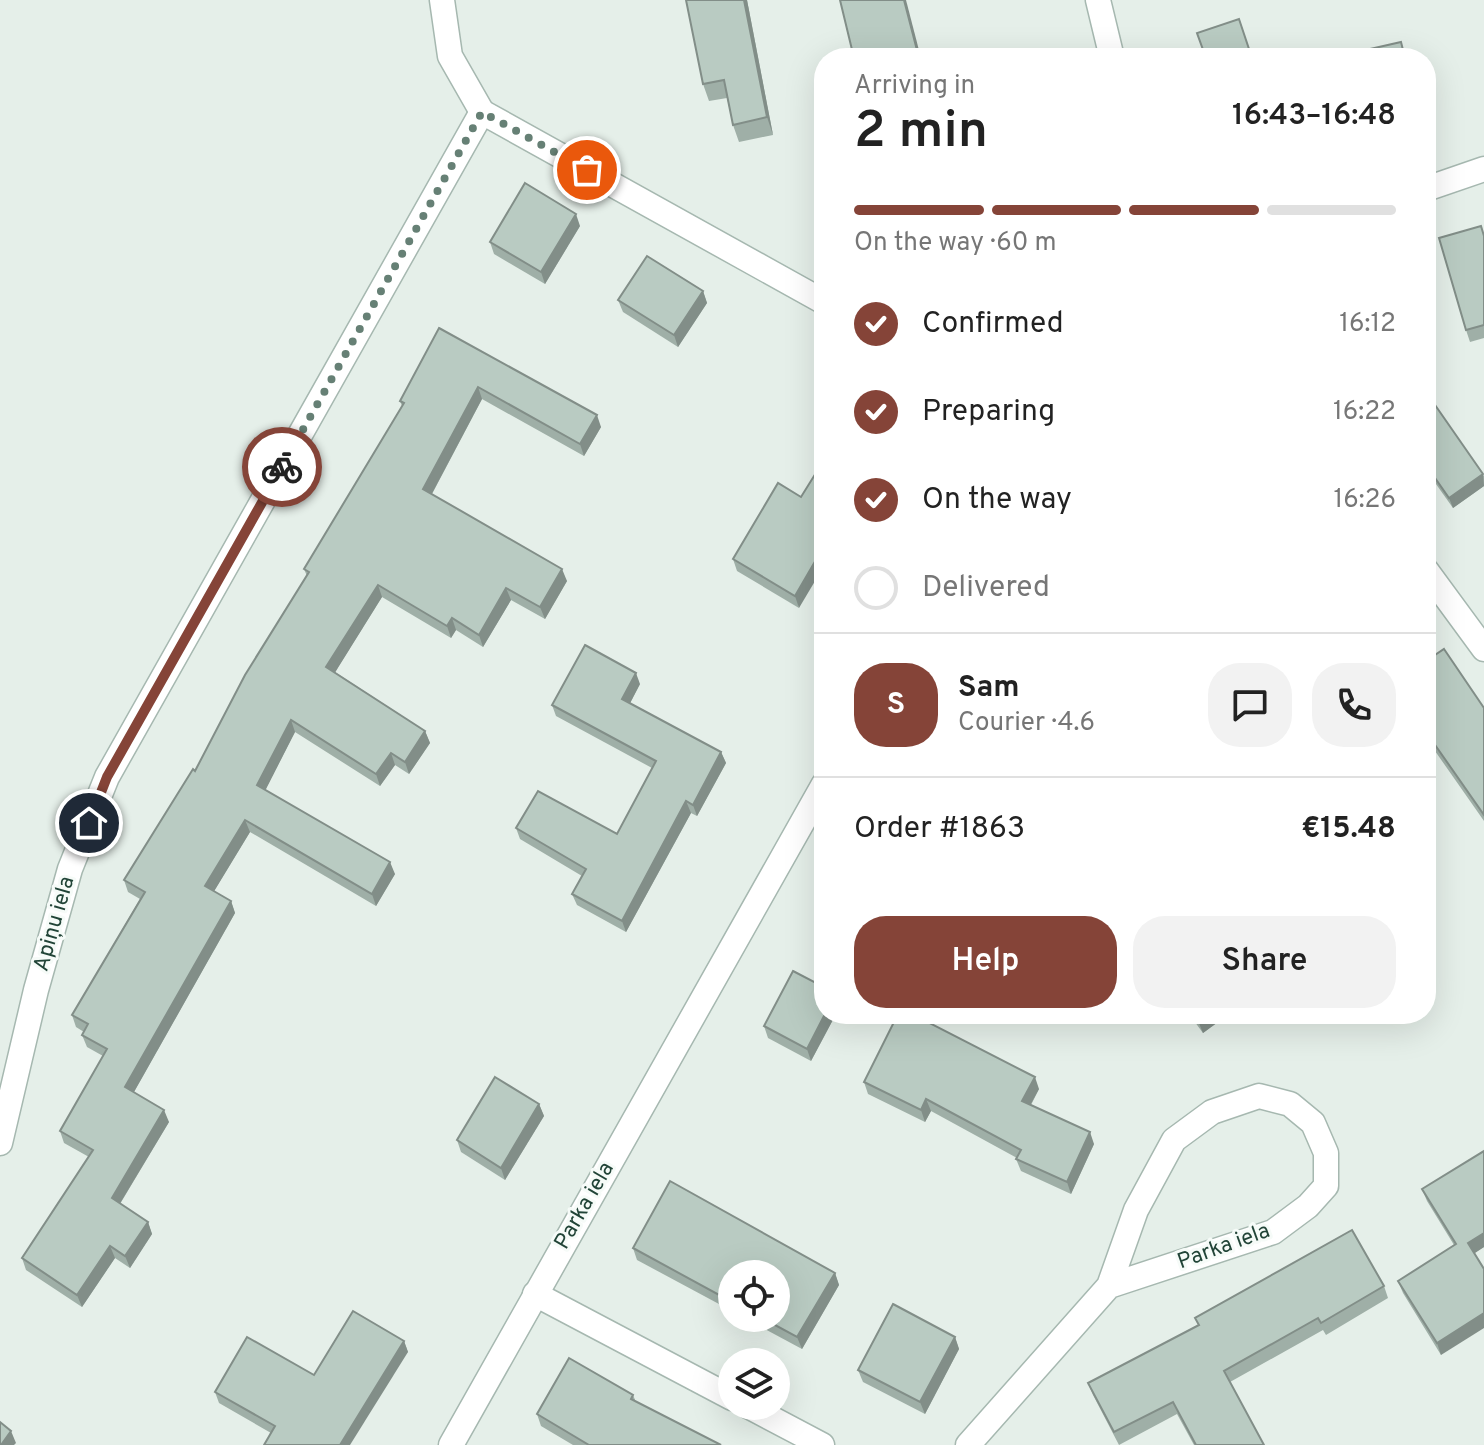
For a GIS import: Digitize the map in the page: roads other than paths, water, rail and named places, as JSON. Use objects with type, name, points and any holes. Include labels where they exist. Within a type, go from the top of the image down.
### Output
[{"type":"street","points":[[442,0],[450,56],[482,112],[814,296]]},
{"type":"street","points":[[1098,0],[1110,48]]},
{"type":"street","name":"Apiņu iela","points":[[0,1143],[36,990],[70,869],[107,777],[482,112]]},
{"type":"street","points":[[1436,186],[1484,169]]},
{"type":"street","points":[[1436,584],[1484,649]]},
{"type":"street","name":"Parka iela","points":[[451,1445],[814,802]]},
{"type":"street","name":"Parka iela","points":[[968,1445],[1109,1286],[1136,1210],[1174,1140],[1212,1112],[1259,1096],[1290,1104],[1313,1123],[1326,1153],[1326,1186],[1308,1206],[1273,1232],[1109,1286]]},
{"type":"street","points":[[535,1294],[718,1391]]},
{"type":"street","points":[[775,1420],[822,1445]]}]
